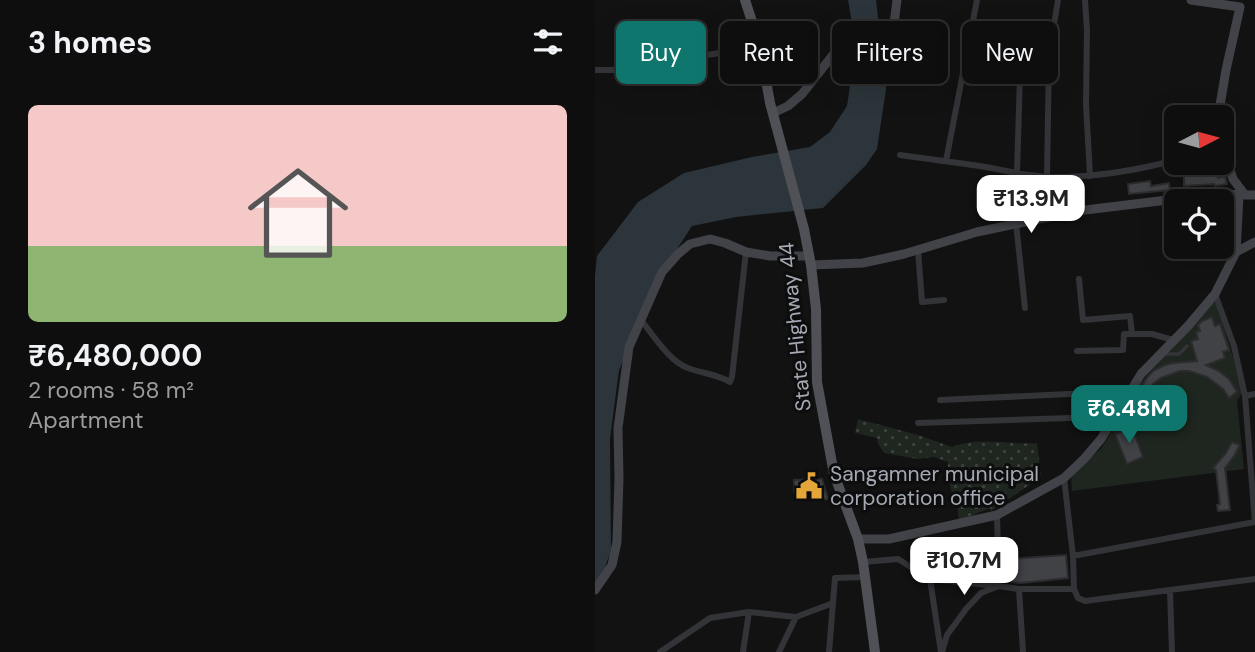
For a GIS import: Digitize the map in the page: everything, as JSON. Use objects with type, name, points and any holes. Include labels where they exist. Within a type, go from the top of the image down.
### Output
[{"type":"main road","name":"State Highway 44","points":[[745,0],[752,21]]},
{"type":"main road","name":"State Highway 44","points":[[768,84],[810,261],[816,309],[817,382],[834,474],[858,540],[863,562],[874,652]]},
{"type":"street","points":[[774,116],[802,94],[840,46],[888,29],[894,24],[897,0]]},
{"type":"street","points":[[946,161],[977,0]]},
{"type":"street","points":[[1047,177],[1049,55],[1058,0]]},
{"type":"street","points":[[1085,0],[1090,176]]},
{"type":"street","points":[[1191,0],[1241,4],[1220,105]]},
{"type":"street","points":[[595,70],[620,69],[720,53]]},
{"type":"street","points":[[1017,173],[1020,84]]},
{"type":"street","points":[[900,155],[1047,177],[1090,176],[1164,163]]},
{"type":"street","points":[[858,540],[888,539],[997,515],[1064,478],[1084,459],[1101,439],[1141,374],[1215,294],[1236,253],[1246,195],[1232,175]]},
{"type":"street","points":[[595,590],[612,565],[617,542],[618,428],[629,347],[662,272],[690,244],[710,239],[746,252],[770,256],[863,263],[1016,223],[1077,211],[1217,194],[1246,195]]},
{"type":"street","points":[[1016,223],[1024,308]]},
{"type":"street","points":[[1236,253],[1255,242]]},
{"type":"street","points":[[918,250],[922,302],[944,300]]},
{"type":"street","points":[[641,320],[670,355],[685,368],[718,375],[730,382],[746,252]]},
{"type":"street","points":[[1079,279],[1083,320],[1130,316],[1132,334]]},
{"type":"street","points":[[1073,556],[1255,522],[1245,396],[1234,346],[1215,294]]},
{"type":"street","points":[[1077,351],[1123,350],[1124,334],[1152,334],[1173,340]]},
{"type":"street","points":[[940,400],[1112,392],[1128,394]]},
{"type":"street","points":[[1245,396],[1255,394]]},
{"type":"street","points":[[918,423],[1099,418],[1112,422]]},
{"type":"street","points":[[1064,478],[1074,589],[1078,598],[1085,601],[1255,579]]},
{"type":"street","points":[[997,515],[999,586]]},
{"type":"street","points":[[863,562],[898,559],[930,579],[1019,589],[1074,589]]},
{"type":"street","points":[[829,652],[835,578],[866,577]]},
{"type":"street","points":[[930,579],[941,652]]},
{"type":"street","points":[[941,652],[947,635],[966,610],[981,593],[999,586]]},
{"type":"street","points":[[1019,589],[1023,652]]},
{"type":"street","points":[[1170,591],[1172,652]]},
{"type":"street","points":[[660,652],[710,618],[749,612],[796,618],[833,603]]},
{"type":"street","points":[[743,652],[749,612]]},
{"type":"street","points":[[779,652],[796,618]]},
{"type":"lane","points":[[1160,354],[1179,354],[1187,346]]},
{"type":"shaded area","points":[[848,0],[876,0],[878,21],[852,21]]},
{"type":"shaded area","points":[[850,84],[885,84],[877,149],[866,165],[823,208],[736,217],[692,226],[659,277],[619,370],[610,439],[611,550],[598,588],[595,589],[597,256],[638,202],[684,173],[810,147],[830,132],[847,106]]},
{"type":"shaded area","points":[[1209,303],[1217,303],[1243,391],[1237,401],[1244,469],[1072,491],[1071,471],[1101,449],[1132,393]]},
{"type":"shaded area","points":[[858,419],[952,447],[983,441],[1037,443],[1041,477],[991,511],[990,508],[959,521],[956,494],[952,494],[948,476],[948,462],[934,457],[918,459],[884,453],[877,438],[855,433]]},
{"type":"building","points":[[1184,176],[1225,176],[1227,184],[1184,186]]},
{"type":"building","points":[[1150,181],[1151,186],[1169,183],[1170,189],[1129,194],[1128,184]]},
{"type":"building","points":[[1061,193],[1063,203],[1031,208],[1029,197]]},
{"type":"building","points":[[1212,317],[1215,326],[1220,324],[1229,350],[1223,352],[1225,358],[1206,365],[1229,379],[1237,392],[1229,398],[1223,389],[1207,377],[1180,371],[1153,384],[1142,399],[1136,420],[1126,418],[1127,409],[1153,371],[1173,363],[1197,361],[1191,341],[1198,339],[1198,325]]},
{"type":"building","points":[[1132,427],[1143,457],[1127,464],[1115,434]]},
{"type":"building","points":[[1232,442],[1240,445],[1225,468],[1230,510],[1218,511],[1217,505],[1220,504],[1216,470],[1213,468]]},
{"type":"building","name":"Sangamner municipal corporation office","points":[[822,479],[828,499],[806,500],[805,492],[794,492],[794,480]]},
{"type":"building","points":[[1066,555],[1068,578],[1012,582],[1010,559]]},
{"type":"place","name":"Sangamner municipal corporation office","points":[[809,486]]}]
